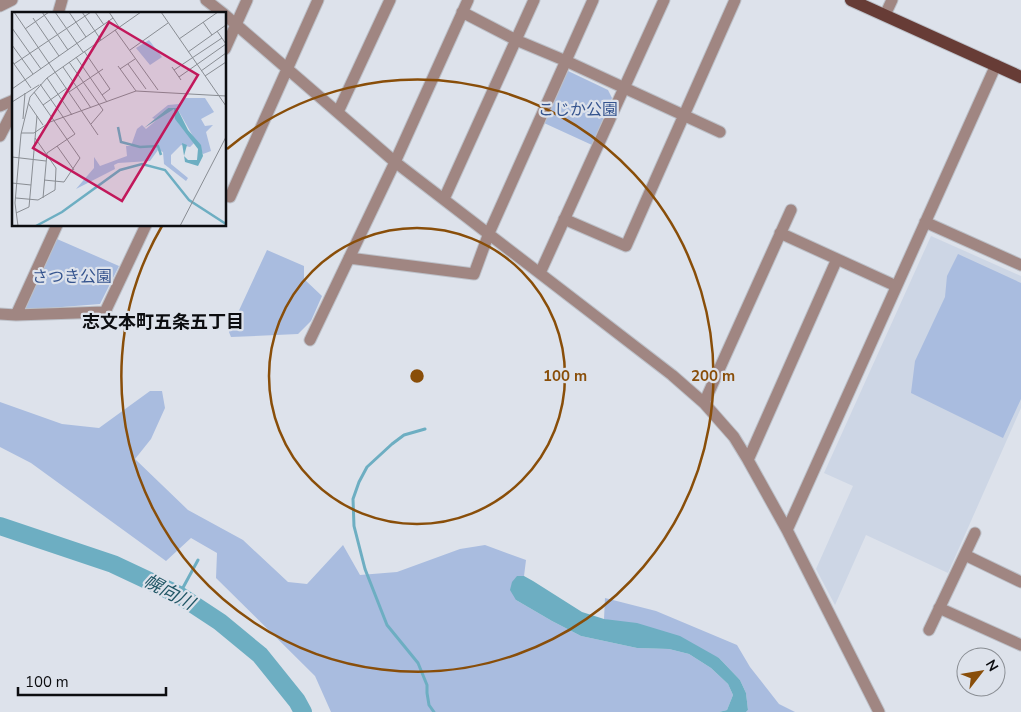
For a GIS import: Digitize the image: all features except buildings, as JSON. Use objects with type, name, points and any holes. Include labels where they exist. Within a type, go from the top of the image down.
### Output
[{"type":"main road","points":[[851,0],[1021,76]]},
{"type":"street","points":[[0,6],[12,0]]},
{"type":"street","points":[[206,0],[222,12]]},
{"type":"street","points":[[226,47],[247,0]]},
{"type":"street","points":[[226,195],[230,197],[318,0]]},
{"type":"street","points":[[338,112],[390,0]]},
{"type":"street","points":[[310,340],[395,162],[468,0]]},
{"type":"street","points":[[444,199],[534,0]]},
{"type":"street","points":[[349,258],[474,274],[489,233],[594,0]]},
{"type":"street","points":[[540,273],[664,0]]},
{"type":"street","points":[[564,219],[626,246],[735,0]]},
{"type":"street","points":[[885,15],[892,0]]},
{"type":"street","points":[[462,12],[516,40],[720,132]]},
{"type":"street","points":[[226,15],[395,162],[672,374],[704,403],[734,437],[748,460],[787,530],[878,712]]},
{"type":"street","points":[[787,530],[996,65]]},
{"type":"street","points":[[0,106],[12,101]]},
{"type":"street","points":[[0,136],[12,113]]},
{"type":"street","points":[[704,403],[790,210]]},
{"type":"street","points":[[925,222],[1021,265]]},
{"type":"street","points":[[16,315],[57,226]]},
{"type":"street","points":[[0,314],[105,312],[146,226]]},
{"type":"street","points":[[780,233],[896,286]]},
{"type":"street","points":[[748,460],[837,259]]},
{"type":"street","points":[[929,630],[975,533]]},
{"type":"street","points":[[964,555],[1021,582]]},
{"type":"street","points":[[940,608],[1021,645]]},
{"type":"shaded area","points":[[931,236],[1021,276],[1021,408],[948,573],[866,535],[835,605],[816,569],[853,486],[824,473]]},
{"type":"shaded area","points":[[517,576],[524,576],[582,612],[604,619],[637,623],[680,636],[719,658],[740,680],[746,693],[748,710],[746,712],[719,712],[727,710],[733,695],[728,684],[711,668],[689,654],[669,649],[637,648],[581,636],[552,621],[516,600],[510,590],[512,582]]},
{"type":"green space","name":"こじか公園","points":[[566,70],[608,90],[612,98],[592,145],[544,123]]},
{"type":"green space","name":"さつき公園","points":[[57,239],[119,266],[100,304],[24,310]]},
{"type":"green space","points":[[267,250],[304,266],[304,279],[322,296],[311,321],[298,334],[231,337],[229,332]]},
{"type":"green space","points":[[958,254],[1021,283],[1021,399],[1003,438],[911,393],[915,361],[945,297],[947,276]]},
{"type":"green space","points":[[150,391],[162,391],[165,408],[151,439],[135,459],[188,510],[243,540],[288,582],[307,584],[343,545],[360,575],[397,572],[460,549],[485,545],[526,560],[524,576],[517,576],[516,600],[581,636],[637,648],[669,649],[689,654],[711,668],[728,684],[733,695],[727,710],[719,712],[331,712],[315,676],[216,578],[217,553],[191,538],[166,561],[31,463],[0,447],[0,402],[62,424],[99,428]]},
{"type":"green space","points":[[605,598],[656,611],[737,645],[750,667],[779,704],[795,712],[746,712],[748,710],[746,693],[740,680],[719,658],[604,619]]},
{"type":"waterway","points":[[425,429],[404,435],[367,467],[353,499],[354,526],[365,569],[387,625],[418,663],[427,685],[429,705],[434,712]]},
{"type":"waterway","name":"幌向川","points":[[0,526],[113,564],[179,595],[220,622],[260,655],[297,701],[303,712]]},
{"type":"waterway","points":[[179,595],[198,560]]},
{"type":"district","name":"志文本町五条五丁目","points":[[163,322]]}]
